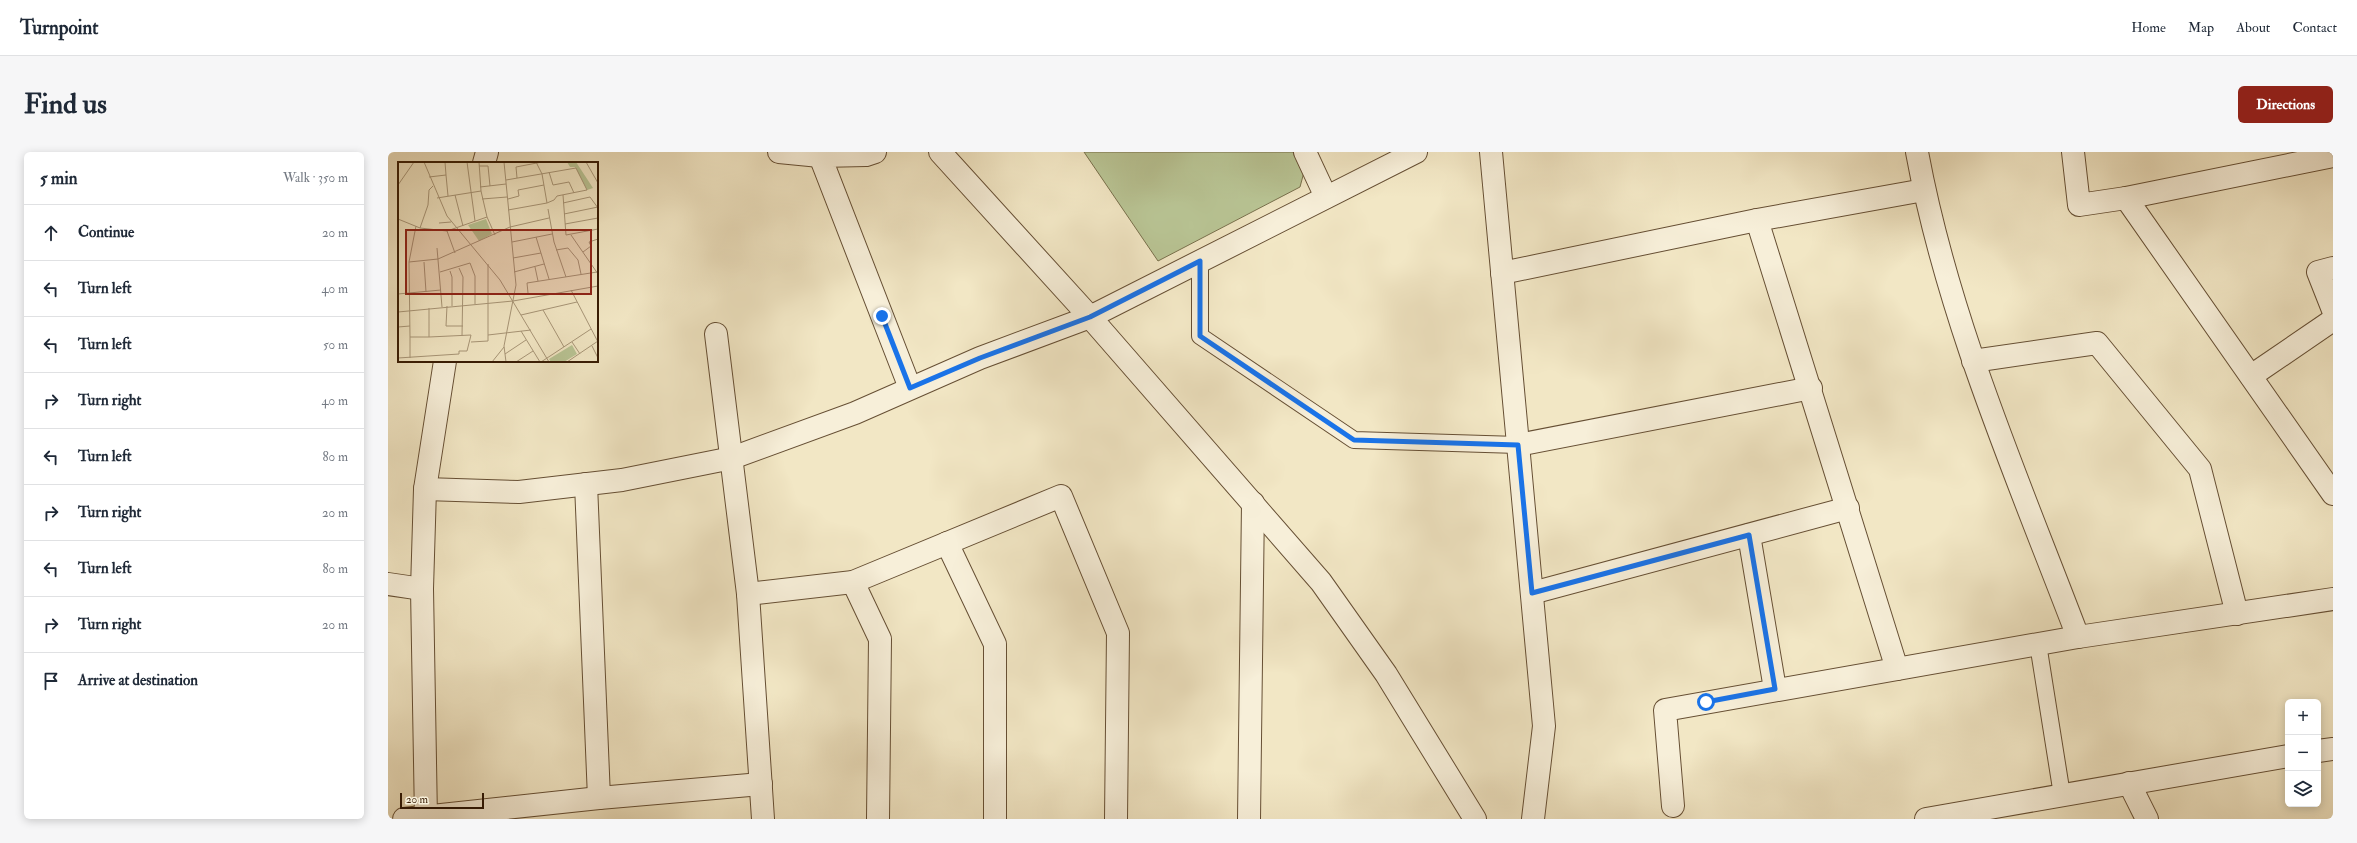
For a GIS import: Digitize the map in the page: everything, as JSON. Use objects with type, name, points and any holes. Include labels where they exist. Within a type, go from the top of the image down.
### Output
[{"type":"street","points":[[484,162],[487,152]]},
{"type":"street","points":[[779,152],[820,156],[866,155],[875,152]]},
{"type":"street","points":[[940,152],[1090,317],[1321,582],[1386,674],[1475,819]]},
{"type":"street","points":[[1305,152],[1326,197]]},
{"type":"street","points":[[425,489],[519,492],[622,480],[732,458],[855,413],[980,358],[1090,317],[1416,152]]},
{"type":"street","points":[[1491,152],[1544,726],[1533,819]]},
{"type":"street","points":[[1917,152],[1924,190],[1973,361],[2078,638]]},
{"type":"street","points":[[2073,152],[2079,205],[2126,198],[2333,156]]},
{"type":"street","points":[[820,156],[910,388]]},
{"type":"street","points":[[1502,273],[1757,220],[1924,190]]},
{"type":"street","points":[[2126,198],[2333,494]]},
{"type":"street","points":[[1757,220],[1897,669]]},
{"type":"street","points":[[2333,268],[2318,272],[2333,310]]},
{"type":"street","points":[[2251,376],[2333,320]]},
{"type":"street","points":[[716,334],[748,594],[763,819]]},
{"type":"street","points":[[1973,361],[2097,343],[2200,469],[2237,614]]},
{"type":"street","points":[[426,818],[422,589],[425,489],[445,362]]},
{"type":"street","points":[[1518,445],[1810,388]]},
{"type":"street","points":[[586,484],[599,798]]},
{"type":"street","points":[[748,594],[854,582],[1062,496],[1118,633],[1116,819]]},
{"type":"street","points":[[1249,819],[1253,503]]},
{"type":"street","points":[[1532,593],[1848,508]]},
{"type":"street","points":[[1749,535],[1775,689]]},
{"type":"street","points":[[948,543],[995,644],[995,819]]},
{"type":"street","points":[[854,582],[880,639],[878,819]]},
{"type":"street","points":[[388,584],[422,589]]},
{"type":"street","points":[[1673,806],[1665,710],[1775,689],[2038,644],[2333,599]]},
{"type":"street","points":[[2321,751],[2333,749]]},
{"type":"street","points":[[1926,819],[2285,757]]},
{"type":"street","points":[[2129,783],[2147,819]]},
{"type":"street","points":[[404,819],[426,818],[599,798],[761,784]]},
{"type":"lane","points":[[1200,261],[1200,336],[1354,440],[1518,445]]},
{"type":"lane","points":[[2038,644],[2062,795]]},
{"type":"green space","points":[[1084,152],[1293,152],[1304,172],[1300,187],[1158,261]]},
{"type":"route","points":[[882,316],[910,388],[980,358],[1090,317],[1200,261],[1200,336],[1354,440],[1518,445],[1532,593],[1749,535],[1775,689],[1706,702]]}]
